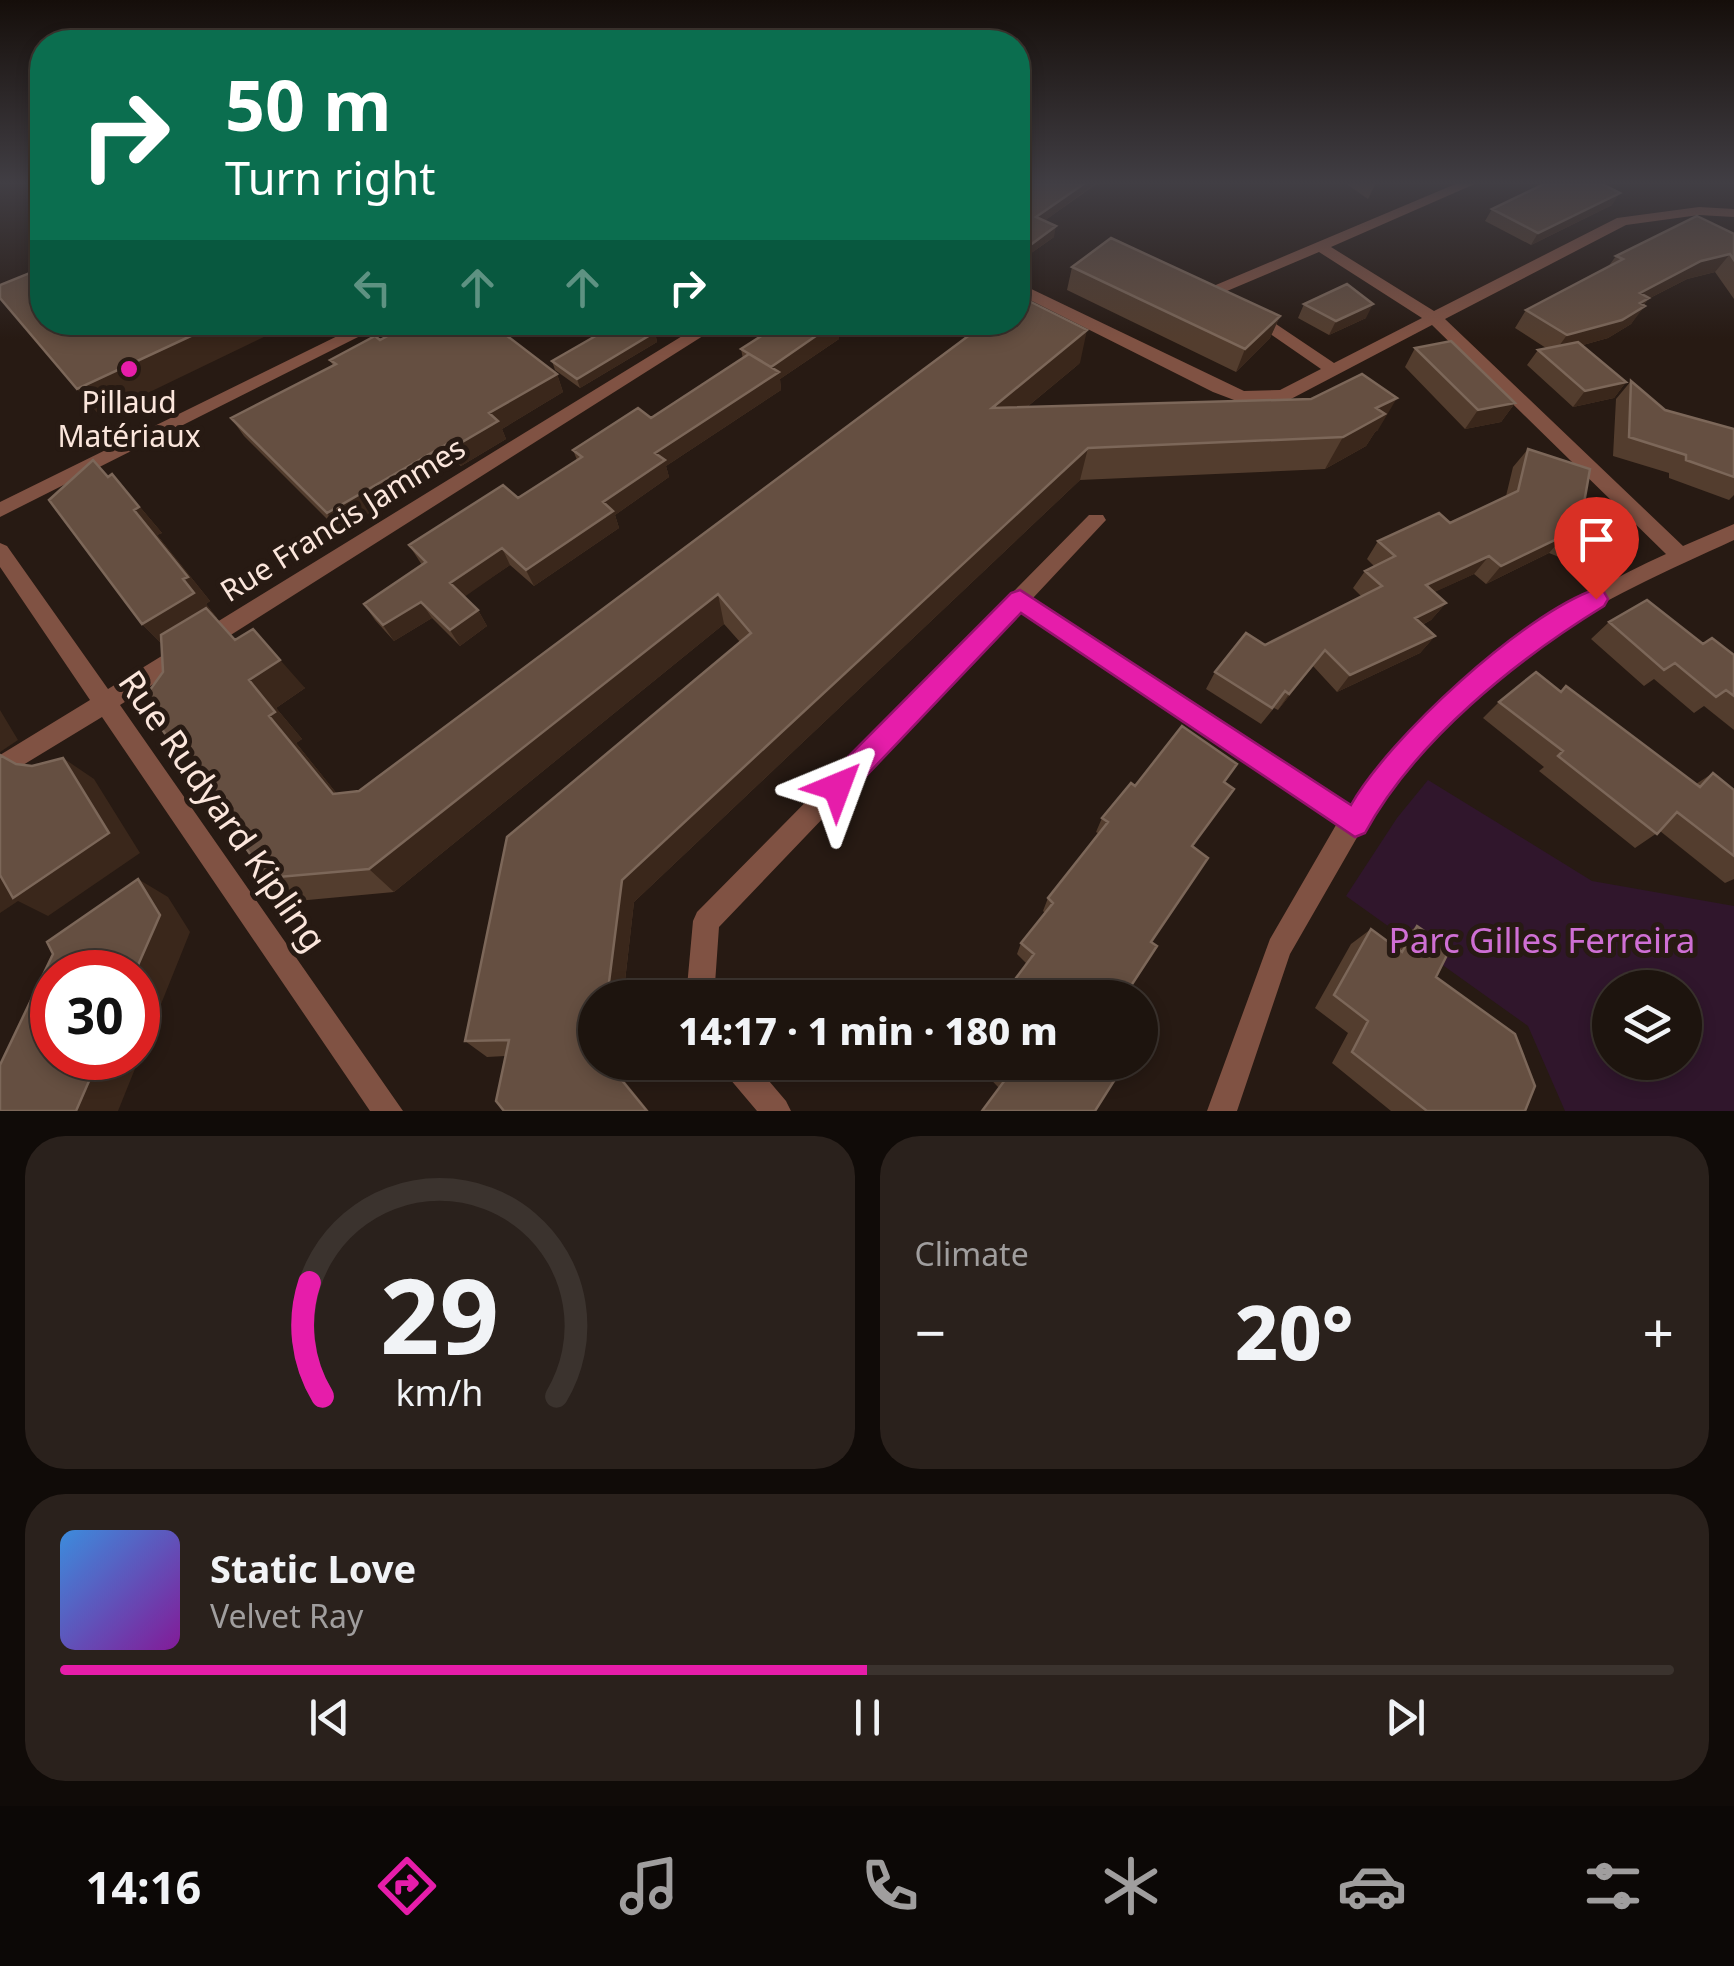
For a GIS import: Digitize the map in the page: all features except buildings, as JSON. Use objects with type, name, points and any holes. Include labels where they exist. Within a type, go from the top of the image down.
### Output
[{"type":"street","points":[[1334,370],[1216,290],[1349,235]]},
{"type":"street","points":[[1030,294],[1242,397],[1283,396],[1595,235]]},
{"type":"street","points":[[1321,247],[1434,318],[1682,557]]},
{"type":"street","points":[[0,510],[354,335]]},
{"type":"street","name":"Rue Francis Jammes","points":[[0,768],[696,335]]},
{"type":"street","points":[[701,980],[706,921],[1096,520]]},
{"type":"street","points":[[1222,1111],[1279,948],[1332,853],[1406,754],[1510,654],[1628,580],[1734,532]]},
{"type":"street","name":"Rue Rudyard Kipling","points":[[0,551],[388,1111]]},
{"type":"street","points":[[1020,600],[1355,824]]},
{"type":"street","points":[[749,1080],[776,1111]]},
{"type":"green space","name":"Parc Gilles Ferreira","points":[[1428,780],[1592,881],[1734,906],[1734,1111],[1565,1111],[1528,1026],[1346,896],[1397,818]]},
{"type":"place","name":"Pillaud Matériaux","points":[[129,369]]},
{"type":"route","points":[[837,787],[1020,600],[1355,824],[1371,796],[1446,712],[1532,637],[1596,599]]}]
